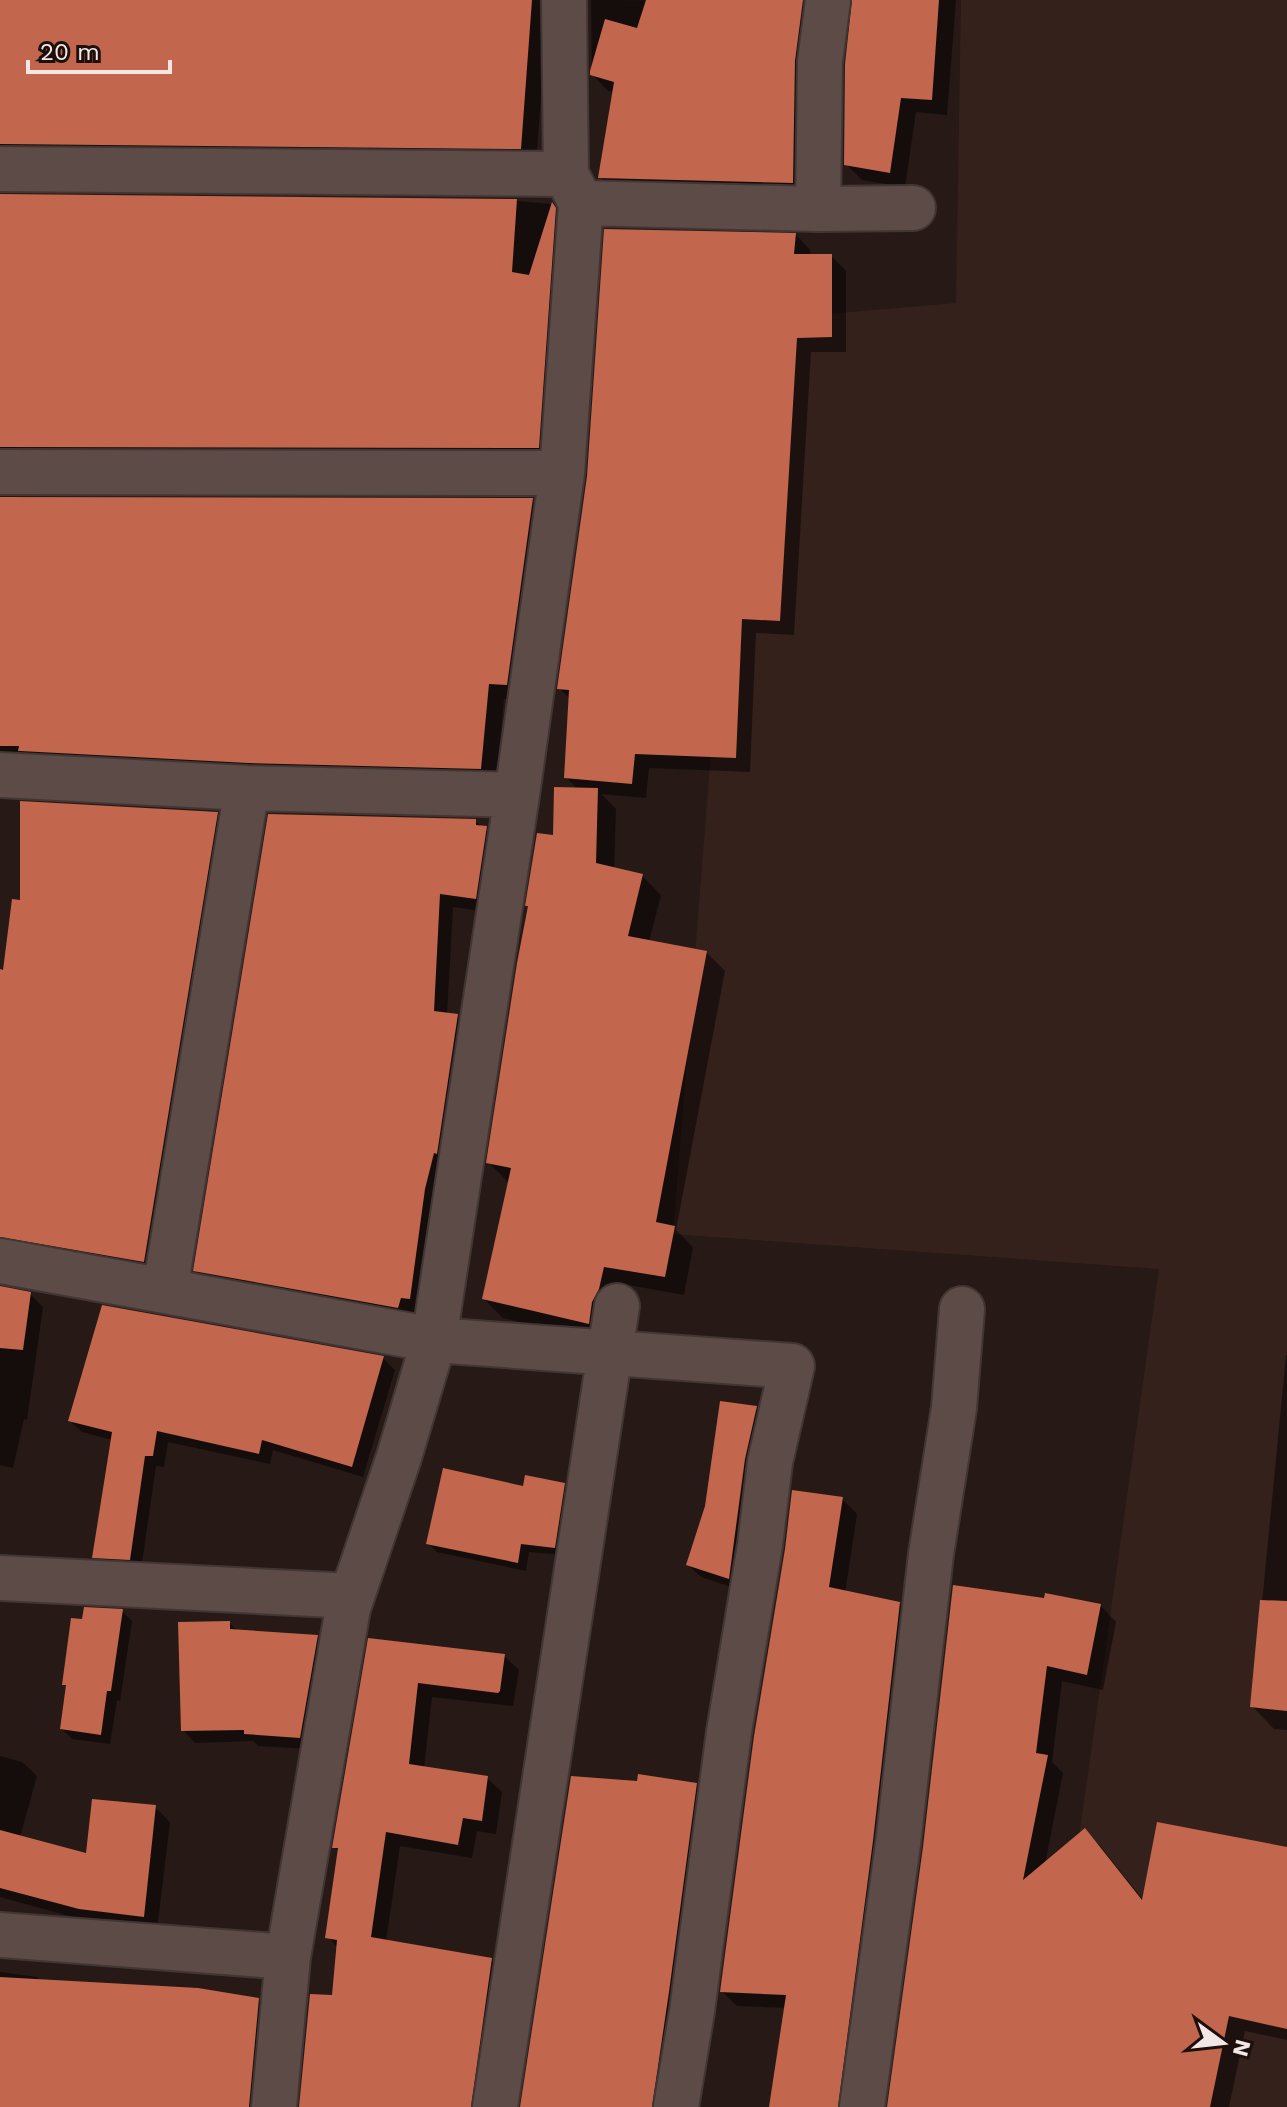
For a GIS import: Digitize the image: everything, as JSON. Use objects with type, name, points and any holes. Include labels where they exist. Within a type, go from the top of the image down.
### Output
[{"type":"street","points":[[274,2107],[288,1957],[348,1608],[399,1457],[434,1340],[517,795],[562,473],[574,188],[564,0]]},
{"type":"street","points":[[818,209],[820,62],[828,0]]},
{"type":"street","points":[[0,169],[574,188],[818,209],[913,208]]},
{"type":"street","points":[[0,472],[562,473]]},
{"type":"street","points":[[0,775],[247,788],[517,795]]},
{"type":"street","points":[[165,1290],[247,788]]},
{"type":"street","points":[[0,1261],[434,1340],[792,1366],[770,1462],[676,2107]]},
{"type":"street","points":[[495,2107],[617,1306]]},
{"type":"street","points":[[862,2107],[898,1844],[931,1554],[954,1408],[962,1309]]},
{"type":"street","points":[[0,1578],[352,1596]]},
{"type":"street","points":[[0,1935],[288,1957]]},
{"type":"shaded area","points":[[961,0],[1287,0],[1287,2107],[1041,2107],[1159,1269],[673,1234],[745,321],[956,303]]},
{"type":"building","points":[[0,0],[532,0],[521,149],[0,144]]},
{"type":"building","points":[[646,0],[803,0],[795,61],[793,183],[598,178],[614,82],[590,75],[590,71],[605,19],[637,28]]},
{"type":"building","points":[[852,0],[939,0],[932,100],[901,98],[890,173],[844,165],[845,64]]},
{"type":"building","points":[[0,194],[517,199],[512,272],[529,275],[552,202],[556,208],[539,448],[0,447]]},
{"type":"building","points":[[604,229],[796,233],[794,254],[832,254],[832,337],[797,338],[780,621],[742,619],[736,758],[635,754],[632,784],[564,778],[569,690],[557,689],[587,476]]},
{"type":"building","points":[[0,497],[533,498],[507,685],[489,684],[481,769],[248,763],[18,751],[19,746],[0,746]]},
{"type":"building","points":[[554,787],[598,788],[596,863],[643,874],[628,936],[707,951],[656,1222],[675,1226],[665,1277],[604,1267],[599,1289],[592,1302],[589,1324],[482,1299],[511,1168],[486,1163],[537,833],[553,835]]},
{"type":"building","points":[[20,801],[218,812],[144,1262],[0,1237],[0,969],[3,970],[12,899],[20,900]]},
{"type":"building","points":[[268,814],[476,819],[476,825],[487,826],[476,899],[440,894],[434,1011],[458,1014],[437,1154],[434,1153],[425,1189],[410,1299],[401,1298],[398,1308],[193,1271]]},
{"type":"building","points":[[0,1286],[31,1292],[23,1350],[0,1348]]},
{"type":"building","points":[[102,1305],[384,1356],[352,1467],[262,1440],[259,1454],[157,1431],[153,1456],[145,1456],[130,1560],[92,1558],[112,1432],[68,1421]]},
{"type":"building","points":[[720,1401],[757,1406],[745,1459],[729,1579],[686,1565],[705,1506]]},
{"type":"building","points":[[443,1468],[523,1486],[525,1475],[565,1483],[555,1548],[521,1544],[518,1563],[426,1544]]},
{"type":"building","points":[[792,1490],[843,1497],[829,1587],[900,1602],[838,2107],[769,2107],[786,1995],[720,1992],[754,1736]]},
{"type":"building","points":[[953,1585],[1044,1598],[1045,1593],[1101,1604],[1087,1675],[1047,1666],[1036,1753],[1048,1755],[1023,1880],[1085,1828],[1142,1900],[1157,1822],[1287,1847],[1287,2029],[1229,2016],[1210,2107],[887,2107],[923,1847]]},
{"type":"building","points":[[1260,1600],[1287,1601],[1287,1711],[1250,1707]]},
{"type":"building","points":[[84,1607],[123,1609],[101,1735],[60,1729],[71,1618],[82,1619]]},
{"type":"building","points":[[230,1621],[230,1629],[318,1635],[300,1738],[244,1734],[244,1730],[181,1731],[178,1622]]},
{"type":"building","points":[[368,1638],[505,1654],[498,1693],[418,1683],[409,1764],[488,1776],[482,1821],[463,1818],[458,1845],[386,1832],[371,1937],[492,1958],[471,2107],[299,2107],[310,1994],[332,1995],[337,1940],[325,1938],[338,1848],[332,1848]]},
{"type":"building","points":[[638,1774],[697,1783],[652,2107],[520,2107],[571,1776],[637,1781]]},
{"type":"building","points":[[92,1799],[156,1805],[144,1917],[79,1909],[0,1888],[0,1830],[86,1853]]},
{"type":"building","points":[[0,1977],[198,1988],[259,1998],[249,2107],[0,2107]]}]
